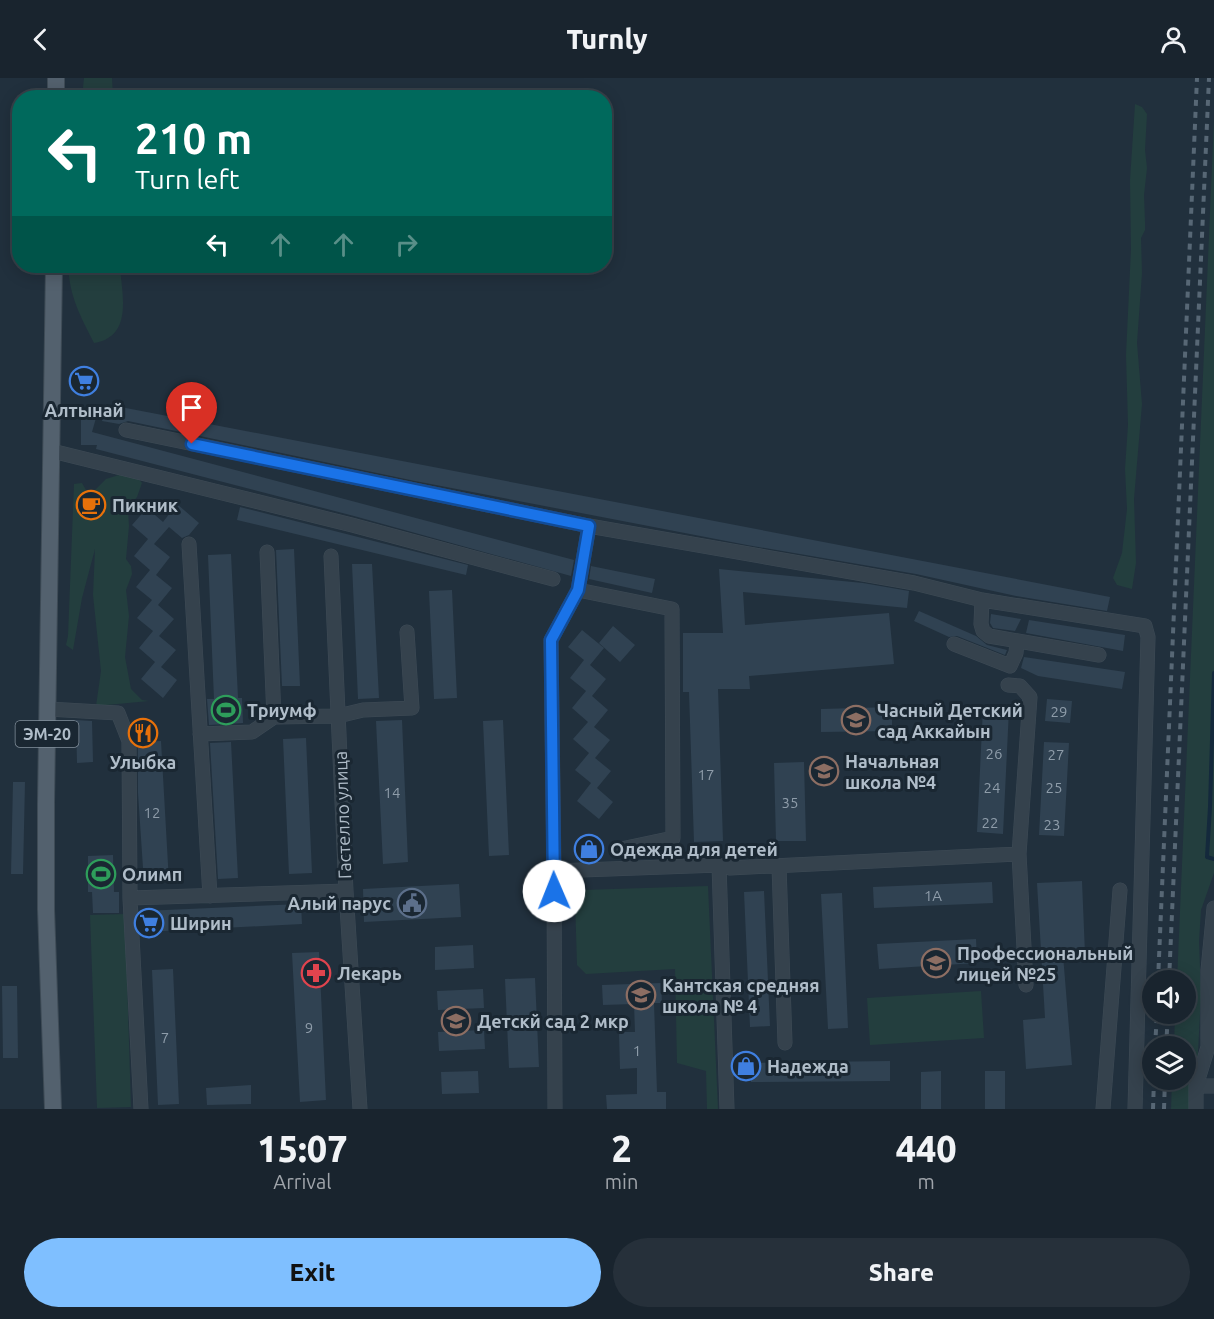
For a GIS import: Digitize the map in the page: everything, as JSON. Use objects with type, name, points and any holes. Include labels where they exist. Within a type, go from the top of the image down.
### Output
[{"type":"main road","name":"ЭМ-20","points":[[53,1109],[46,909],[54,273]]},
{"type":"street","points":[[126,430],[589,526],[914,583],[982,600],[1145,626],[1148,637],[1135,1109]]},
{"type":"street","points":[[52,451],[352,525],[553,579]]},
{"type":"street","points":[[555,1109],[551,640],[578,590],[589,526]]},
{"type":"street","points":[[189,544],[210,896]]},
{"type":"street","points":[[267,552],[274,717]]},
{"type":"street","name":"Гастелло улица","points":[[331,556],[346,891],[360,1109]]},
{"type":"street","points":[[578,590],[672,609],[673,838],[621,849]]},
{"type":"street","points":[[982,600],[982,631],[989,636],[1099,655]]},
{"type":"street","points":[[200,734],[252,732],[274,717],[338,716],[363,710],[412,708],[407,632]]},
{"type":"street","points":[[954,644],[1010,666],[1016,653],[1017,641]]},
{"type":"street","points":[[1008,685],[1020,686],[1030,697],[1019,854],[1026,985]]},
{"type":"street","points":[[48,709],[118,713],[129,741],[130,898],[141,1109]]},
{"type":"street","points":[[554,871],[719,865],[730,868],[1019,854]]},
{"type":"street","points":[[719,865],[726,1109]]},
{"type":"street","points":[[779,866],[785,1042]]},
{"type":"street","points":[[1103,1109],[1120,890]]},
{"type":"street","points":[[130,898],[346,891]]},
{"type":"street","points":[[1214,908],[1208,970],[1208,1047],[1196,1086],[1214,1086]]},
{"type":"street","points":[[1196,1090],[1196,1109]]},
{"type":"green space","points":[[84,78],[112,78],[113,90],[83,90]]},
{"type":"green space","points":[[1135,104],[1142,107],[1147,114],[1145,150],[1147,168],[1144,195],[1145,230],[1141,238],[1142,273],[1137,343],[1142,404],[1134,499],[1136,563],[1132,589],[1117,585],[1113,578],[1122,553],[1127,509],[1126,355],[1131,249],[1130,180]]},
{"type":"green space","points":[[1214,119],[1214,873],[1201,910],[1199,941],[1201,995],[1196,1090],[1196,1036],[1174,1036],[1175,1024],[1196,1024],[1196,970],[1177,970]]},
{"type":"green space","points":[[69,273],[121,273],[123,305],[120,324],[115,332],[105,340],[94,343],[73,297]]},
{"type":"green space","points":[[122,474],[137,477],[142,483],[137,497],[128,510],[126,559],[131,566],[132,574],[126,590],[129,616],[125,657],[131,689],[142,700],[149,701],[96,706],[101,671],[93,595],[95,549],[82,598],[73,650],[66,645],[74,484],[82,483],[86,490],[93,492],[106,479]]},
{"type":"green space","points":[[708,886],[718,1109],[707,1109],[706,1071],[677,1063],[675,969],[586,974],[577,965],[575,899],[582,890]]},
{"type":"green space","points":[[125,914],[131,1107],[97,1108],[90,915]]},
{"type":"green space","points":[[981,991],[984,1038],[870,1045],[867,998]]},
{"type":"green space","points":[[1172,1090],[1196,1090],[1195,1109],[1171,1109]]},
{"type":"building","points":[[105,404],[1110,597],[1107,611],[1016,596],[916,574],[747,545],[415,481],[128,421],[119,424],[102,421]]},
{"type":"building","points":[[81,418],[96,418],[92,432],[574,560],[571,576],[354,516],[96,449],[97,445],[81,445]]},
{"type":"building","points":[[177,504],[199,523],[189,535],[182,538],[169,527],[154,544],[170,557],[156,575],[172,588],[158,605],[174,619],[159,636],[176,650],[161,667],[177,680],[163,698],[141,679],[155,662],[139,648],[153,631],[137,618],[152,600],[136,587],[150,570],[134,556],[148,539],[132,525],[147,508],[163,522]]},
{"type":"building","points":[[240,507],[468,565],[466,575],[237,520]]},
{"type":"building","points":[[294,549],[300,686],[282,686],[276,550]]},
{"type":"building","points":[[231,554],[238,698],[242,698],[243,723],[209,725],[207,699],[214,699],[208,555]]},
{"type":"building","points":[[352,564],[372,564],[379,698],[358,699]]},
{"type":"building","points":[[591,566],[655,579],[652,593],[589,579]]},
{"type":"building","points":[[719,569],[863,583],[909,591],[907,608],[743,592],[745,625],[889,613],[894,664],[749,676],[750,689],[718,689],[723,841],[694,842],[689,692],[683,692],[683,633],[723,633]]},
{"type":"building","points":[[452,590],[457,698],[434,699],[429,591]]},
{"type":"building","points":[[919,611],[976,636],[987,645],[1007,650],[1005,655],[957,636],[949,637],[914,621]]},
{"type":"building","points":[[991,614],[1021,619],[1015,631],[993,628],[990,623]]},
{"type":"building","points":[[1029,620],[1125,635],[1123,651],[1026,633]]},
{"type":"building","points":[[613,626],[635,645],[620,662],[599,643]]},
{"type":"building","points":[[582,630],[604,648],[590,665],[606,679],[592,696],[608,710],[594,727],[610,740],[595,758],[611,771],[597,788],[613,802],[599,819],[577,801],[591,783],[575,770],[589,753],[573,739],[588,722],[572,708],[586,691],[570,678],[584,660],[568,647]]},
{"type":"building","points":[[1024,657],[1125,672],[1122,689],[1038,676],[1021,668]]},
{"type":"building","points":[[1047,699],[1072,701],[1070,723],[1045,721]]},
{"type":"building","name":"Часный Детский сад Аккайын","points":[[892,707],[892,731],[821,732],[821,709]]},
{"type":"building","points":[[983,708],[1009,709],[1003,834],[977,832]]},
{"type":"building","points":[[76,720],[92,721],[93,762],[77,763]]},
{"type":"building","points":[[402,720],[408,862],[383,864],[376,721]]},
{"type":"building","points":[[503,720],[509,855],[489,856],[483,721]]},
{"type":"building","points":[[306,738],[312,873],[289,874],[283,739]]},
{"type":"building","points":[[161,741],[169,882],[144,883],[138,793],[138,742]]},
{"type":"building","points":[[231,742],[238,878],[218,879],[210,743]]},
{"type":"building","points":[[1044,742],[1069,743],[1064,836],[1039,835]]},
{"type":"building","points":[[804,762],[806,841],[776,841],[774,763]]},
{"type":"building","points":[[13,782],[25,782],[23,874],[11,874]]},
{"type":"building","points":[[113,855],[114,892],[119,892],[119,913],[93,913],[92,892],[88,892],[88,856]]},
{"type":"building","points":[[1082,881],[1085,954],[1063,955],[1072,1065],[1026,1069],[1023,1020],[1045,1018],[1037,883]]},
{"type":"building","points":[[992,882],[993,903],[874,908],[873,887]]},
{"type":"building","name":"Алый парус","points":[[459,884],[461,917],[364,922],[363,889]]},
{"type":"building","points":[[764,891],[770,1026],[750,1027],[744,892]]},
{"type":"building","points":[[842,893],[848,1028],[828,1029],[821,894]]},
{"type":"building","points":[[301,904],[302,924],[144,932],[143,911]]},
{"type":"building","points":[[976,939],[977,963],[879,969],[877,944]]},
{"type":"building","points":[[473,945],[474,968],[435,970],[435,947]]},
{"type":"building","points":[[319,952],[326,1100],[300,1102],[292,953]]},
{"type":"building","points":[[173,969],[179,1104],[158,1105],[152,970]]},
{"type":"building","points":[[535,978],[539,1067],[509,1068],[505,979]]},
{"type":"building","points":[[661,983],[662,1003],[654,1003],[657,1092],[666,1092],[666,1109],[607,1109],[606,1095],[637,1094],[637,1068],[620,1069],[619,1032],[635,1032],[634,1004],[603,1005],[602,985]]},
{"type":"building","points":[[2,986],[17,986],[18,1058],[3,1058]]},
{"type":"building","points":[[483,989],[484,1008],[438,1010],[437,991]]},
{"type":"building","points":[[484,1030],[485,1049],[439,1051],[438,1032]]},
{"type":"building","points":[[890,1061],[890,1081],[751,1082],[751,1080],[741,1080],[740,1063]]},
{"type":"building","points":[[478,1071],[479,1093],[442,1094],[441,1072]]},
{"type":"building","points":[[941,1071],[941,1109],[921,1109],[921,1072]]},
{"type":"building","points":[[985,1071],[1005,1071],[1005,1109],[985,1109]]},
{"type":"building","points":[[251,1085],[251,1104],[207,1105],[206,1088]]},
{"type":"waterway","points":[[1214,673],[1207,857],[1214,859]]},
{"type":"railway","points":[[1158,970],[1197,78]]},
{"type":"railway","points":[[1169,970],[1209,78]]},
{"type":"railway","points":[[1156,1024],[1156,1036]]},
{"type":"railway","points":[[1167,1024],[1167,1036]]},
{"type":"railway","points":[[1153,1109],[1154,1090]]},
{"type":"railway","points":[[1164,1109],[1165,1090]]},
{"type":"place","name":"Алтынай","points":[[84,381]]},
{"type":"place","name":"Пикник","points":[[91,505]]},
{"type":"place","name":"Триумф","points":[[226,710]]},
{"type":"place","name":"Часный Детский сад Аккайын","points":[[856,720]]},
{"type":"place","name":"Улыбка","points":[[143,733]]},
{"type":"place","name":"Начальная школа №4","points":[[824,771]]},
{"type":"place","name":"Одежда для детей","points":[[589,849]]},
{"type":"place","name":"Олимп","points":[[101,874]]},
{"type":"place","name":"Алый парус","points":[[412,903]]},
{"type":"place","name":"Ширин","points":[[149,923]]},
{"type":"place","name":"Профессиональный лицей №25","points":[[936,963]]},
{"type":"place","name":"Лекарь","points":[[316,973]]},
{"type":"place","name":"Кантская средняя школа № 4","points":[[641,995]]},
{"type":"place","name":"Детскй сад 2 мкр","points":[[456,1021]]},
{"type":"place","name":"Надежда","points":[[746,1066]]},
{"type":"route","points":[[192,444],[589,526],[578,590],[551,640],[554,891]]}]
